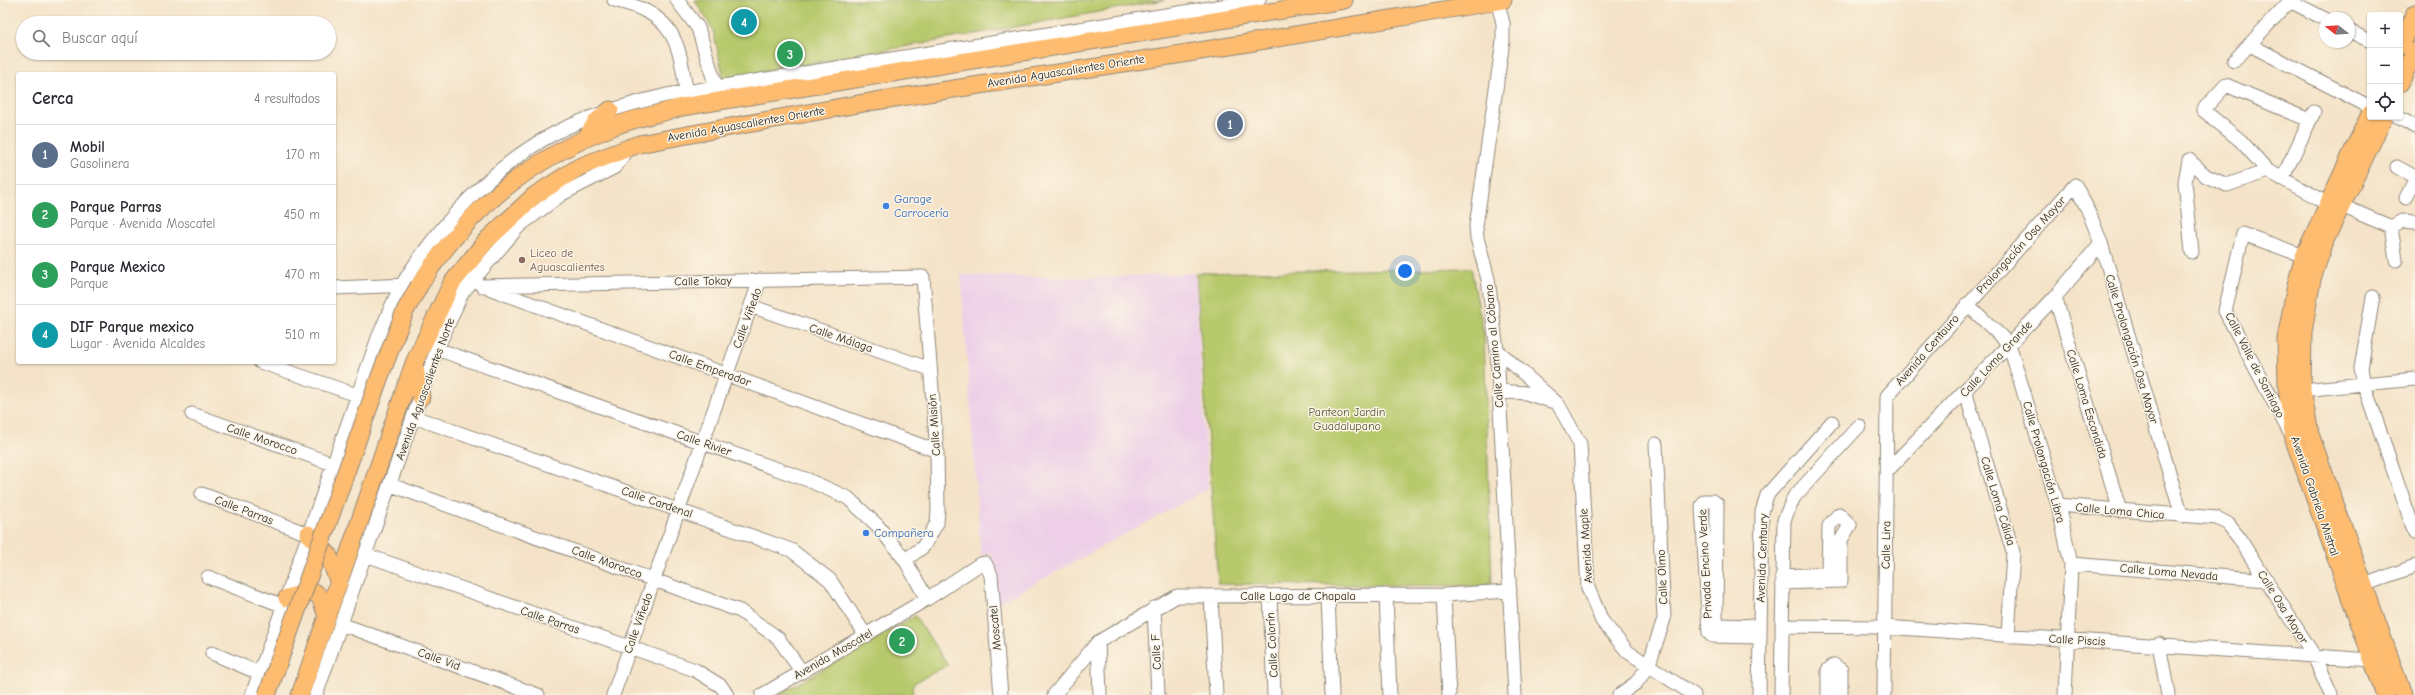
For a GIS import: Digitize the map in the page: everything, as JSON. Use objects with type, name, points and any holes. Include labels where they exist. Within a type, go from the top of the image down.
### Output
[{"type":"main road","points":[[267,695],[380,376],[406,311],[411,285],[455,235],[490,199],[528,169],[586,138],[684,99],[897,73],[1307,3],[1344,0]]},
{"type":"main road","name":"Avenida Aguascalientes Oriente","points":[[630,147],[719,129],[1499,0]]},
{"type":"main road","points":[[2403,39],[2415,13]]},
{"type":"main road","points":[[2403,77],[2415,51]]},
{"type":"main road","points":[[999,56],[1005,81]]},
{"type":"main road","points":[[881,62],[897,73]]},
{"type":"main road","points":[[586,138],[597,121],[610,110]]},
{"type":"main road","name":"Avenida Gabriela Mistral","points":[[2368,120],[2335,209],[2312,279],[2303,332],[2302,390],[2310,434],[2404,695]]},
{"type":"main road","name":"Avenida Gabriela Mistral","points":[[2382,120],[2335,209],[2304,256],[2296,285],[2286,339],[2287,387],[2294,440],[2385,695]]},
{"type":"main road","name":"Avenida Aguascalientes Norte","points":[[300,695],[334,620],[339,583],[414,363],[452,283],[487,240],[534,196],[579,167],[630,147]]},
{"type":"main road","points":[[414,363],[421,397]]},
{"type":"main road","points":[[308,534],[328,554],[339,583]]},
{"type":"main road","points":[[285,602],[308,592],[316,593],[334,620]]},
{"type":"street","points":[[614,0],[640,7],[657,16],[670,29],[682,58],[684,99]]},
{"type":"street","points":[[677,0],[698,28],[716,87]]},
{"type":"street","points":[[252,695],[378,338],[411,285],[425,251],[473,193],[516,159],[554,133],[610,110],[684,99],[716,87],[881,62],[1259,0]]},
{"type":"street","name":"Calle Camino al Cóbano","points":[[1499,0],[1503,23],[1503,41],[1476,226],[1477,238],[1488,279],[1497,350],[1515,695]]},
{"type":"street","points":[[2234,61],[2290,2],[2319,16]]},
{"type":"street","points":[[2355,34],[2367,40]]},
{"type":"street","points":[[2250,45],[2367,105]]},
{"type":"street","points":[[2282,179],[2311,116],[2226,85],[2203,110],[2241,141],[2268,171],[2282,179],[2318,198],[2335,209],[2390,227],[2402,221],[2415,222]]},
{"type":"street","points":[[2403,120],[2415,126]]},
{"type":"street","name":"Avenida Aguascalientes Norte","points":[[318,694],[334,620],[366,555],[437,349],[462,293],[519,226],[562,194],[615,167],[630,147]]},
{"type":"street","points":[[2192,252],[2185,182],[2189,160],[2206,176],[2227,185],[2268,171]]},
{"type":"street","points":[[2397,167],[2415,177]]},
{"type":"street","points":[[2406,198],[2415,180]]},
{"type":"street","name":"Calle Prolongación Osa Mayor","points":[[2075,185],[2088,210],[2101,243],[2182,516]]},
{"type":"street","name":"Prolongación Osa Mayor","points":[[1967,304],[2075,185]]},
{"type":"street","points":[[2390,227],[2396,260]]},
{"type":"street","name":"Calle Valle de Santiago","points":[[2294,440],[2225,311],[2244,234],[2304,256]]},
{"type":"street","name":"Calle Loma Grande","points":[[1887,471],[2055,296],[2101,243]]},
{"type":"street","name":"Calle Tokay","points":[[482,286],[923,277]]},
{"type":"street","name":"Calle Misión","points":[[905,560],[923,547],[937,523],[937,451],[923,277]]},
{"type":"street","name":"Calle Viñedo","points":[[613,695],[760,280]]},
{"type":"street","name":"Calle Emperador","points":[[470,282],[937,451]]},
{"type":"street","points":[[336,288],[411,285]]},
{"type":"street","name":"Calle Loma Escondida","points":[[2055,296],[2120,511]]},
{"type":"street","points":[[2373,297],[2361,368],[2364,386],[2415,533]]},
{"type":"street","name":"Calle Prolongación Libra","points":[[1967,304],[2009,344],[2058,505],[2071,564],[2065,695]]},
{"type":"street","name":"Avenida Centauro","points":[[1887,396],[1967,304]]},
{"type":"street","name":"Calle Málaga","points":[[751,306],[930,369]]},
{"type":"street","name":"Calle Rivier","points":[[437,349],[808,480],[848,498],[878,526],[905,560],[927,599]]},
{"type":"street","name":"Avenida Maple","points":[[1497,350],[1558,404],[1580,444],[1588,588],[1602,621],[1628,652],[1648,667],[1694,695]]},
{"type":"street","points":[[271,364],[293,368],[357,395]]},
{"type":"street","points":[[2302,390],[2364,386],[2415,379]]},
{"type":"street","name":"Calle Loma Cálida","points":[[1965,391],[2013,552],[2008,636]]},
{"type":"street","points":[[1500,392],[1526,393],[1558,404]]},
{"type":"street","name":"Calle Lira","points":[[1884,695],[1887,396]]},
{"type":"street","name":"Calle Morocco","points":[[192,414],[333,464]]},
{"type":"street","name":"Calle Cardenal","points":[[414,417],[791,550],[830,580],[866,636]]},
{"type":"street","name":"Avenida Centaury","points":[[1759,695],[1762,512],[1767,495],[1832,422]]},
{"type":"street","name":"Avenida Centaury","points":[[1782,695],[1782,580],[1784,520],[1787,508],[1794,497],[1859,426]]},
{"type":"street","name":"Calle Olmo","points":[[1619,695],[1636,683],[1648,667],[1664,619],[1656,444]]},
{"type":"street","name":"Calle Morocco","points":[[390,485],[740,610],[778,638],[802,672]]},
{"type":"street","name":"Calle Parras","points":[[202,494],[308,534]]},
{"type":"street","name":"Privada Encino Verde","points":[[1705,501],[1713,501],[1716,504],[1716,625],[1760,632],[1712,636],[1708,634],[1702,506],[1705,501]]},
{"type":"street","name":"Calle Loma Chica","points":[[2058,505],[2217,518],[2228,524]]},
{"type":"street","points":[[1760,580],[1841,581],[1841,540],[1850,525],[1840,514],[1829,526],[1828,574],[1782,580]]},
{"type":"street","name":"Calle Osa Mayor","points":[[2228,524],[2267,580],[2313,654],[2331,695]]},
{"type":"street","name":"Calle Parras","points":[[366,555],[695,670],[721,686],[727,695]]},
{"type":"street","name":"Avenida Moscatel","points":[[762,695],[866,636],[927,599],[980,564],[985,563]]},
{"type":"street","name":"Moscatel","points":[[985,563],[991,576],[1001,695]]},
{"type":"street","name":"Calle Loma Nevada","points":[[2071,564],[2267,580]]},
{"type":"street","points":[[2364,585],[2415,566]]},
{"type":"street","points":[[208,577],[285,602]]},
{"type":"street","name":"Calle Lago de Chapala","points":[[1054,695],[1098,642],[1154,608],[1177,596],[1444,595],[1510,590]]},
{"type":"street","points":[[1386,595],[1390,695]]},
{"type":"street","points":[[1444,595],[1449,695]]},
{"type":"street","points":[[1211,596],[1216,695]]},
{"type":"street","name":"Calle Colorín","points":[[1270,596],[1274,695]]},
{"type":"street","points":[[1328,596],[1332,695]]},
{"type":"street","name":"Calle F","points":[[1154,608],[1158,695]]},
{"type":"street","name":"Calle Vid","points":[[334,620],[538,695]]},
{"type":"street","name":"Calle Piscis","points":[[1782,626],[1884,627],[2313,654],[2372,660]]},
{"type":"street","points":[[1098,642],[1100,695]]},
{"type":"street","points":[[2159,644],[2168,695]]},
{"type":"street","points":[[212,653],[259,673]]},
{"type":"street","points":[[1828,695],[1828,670],[1834,665],[1841,670],[1841,695]]},
{"type":"street","points":[[1752,695],[1782,695]]},
{"type":"shaded area","points":[[1195,273],[1208,489],[993,606],[991,552],[981,556],[961,275],[1089,278]]},
{"type":"green space","points":[[695,0],[1165,0],[724,79],[713,30]]},
{"type":"green space","name":"Panteon Jardin Guadalupano","points":[[1471,268],[1484,335],[1492,586],[1218,584],[1196,273]]},
{"type":"green space","points":[[915,616],[948,665],[914,683],[912,695],[778,695]]},
{"type":"place","name":"DIF Parque mexico","points":[[744,22]]},
{"type":"place","name":"Parque Mexico","points":[[790,54]]},
{"type":"place","name":"Mobil","points":[[1230,124]]},
{"type":"place","name":"Garage Carrocería","points":[[886,206]]},
{"type":"place","name":"Liceo de Aguascalientes","points":[[522,260]]},
{"type":"place","name":"Compañera","points":[[866,533]]},
{"type":"place","name":"Parque Parras","points":[[902,641]]}]
